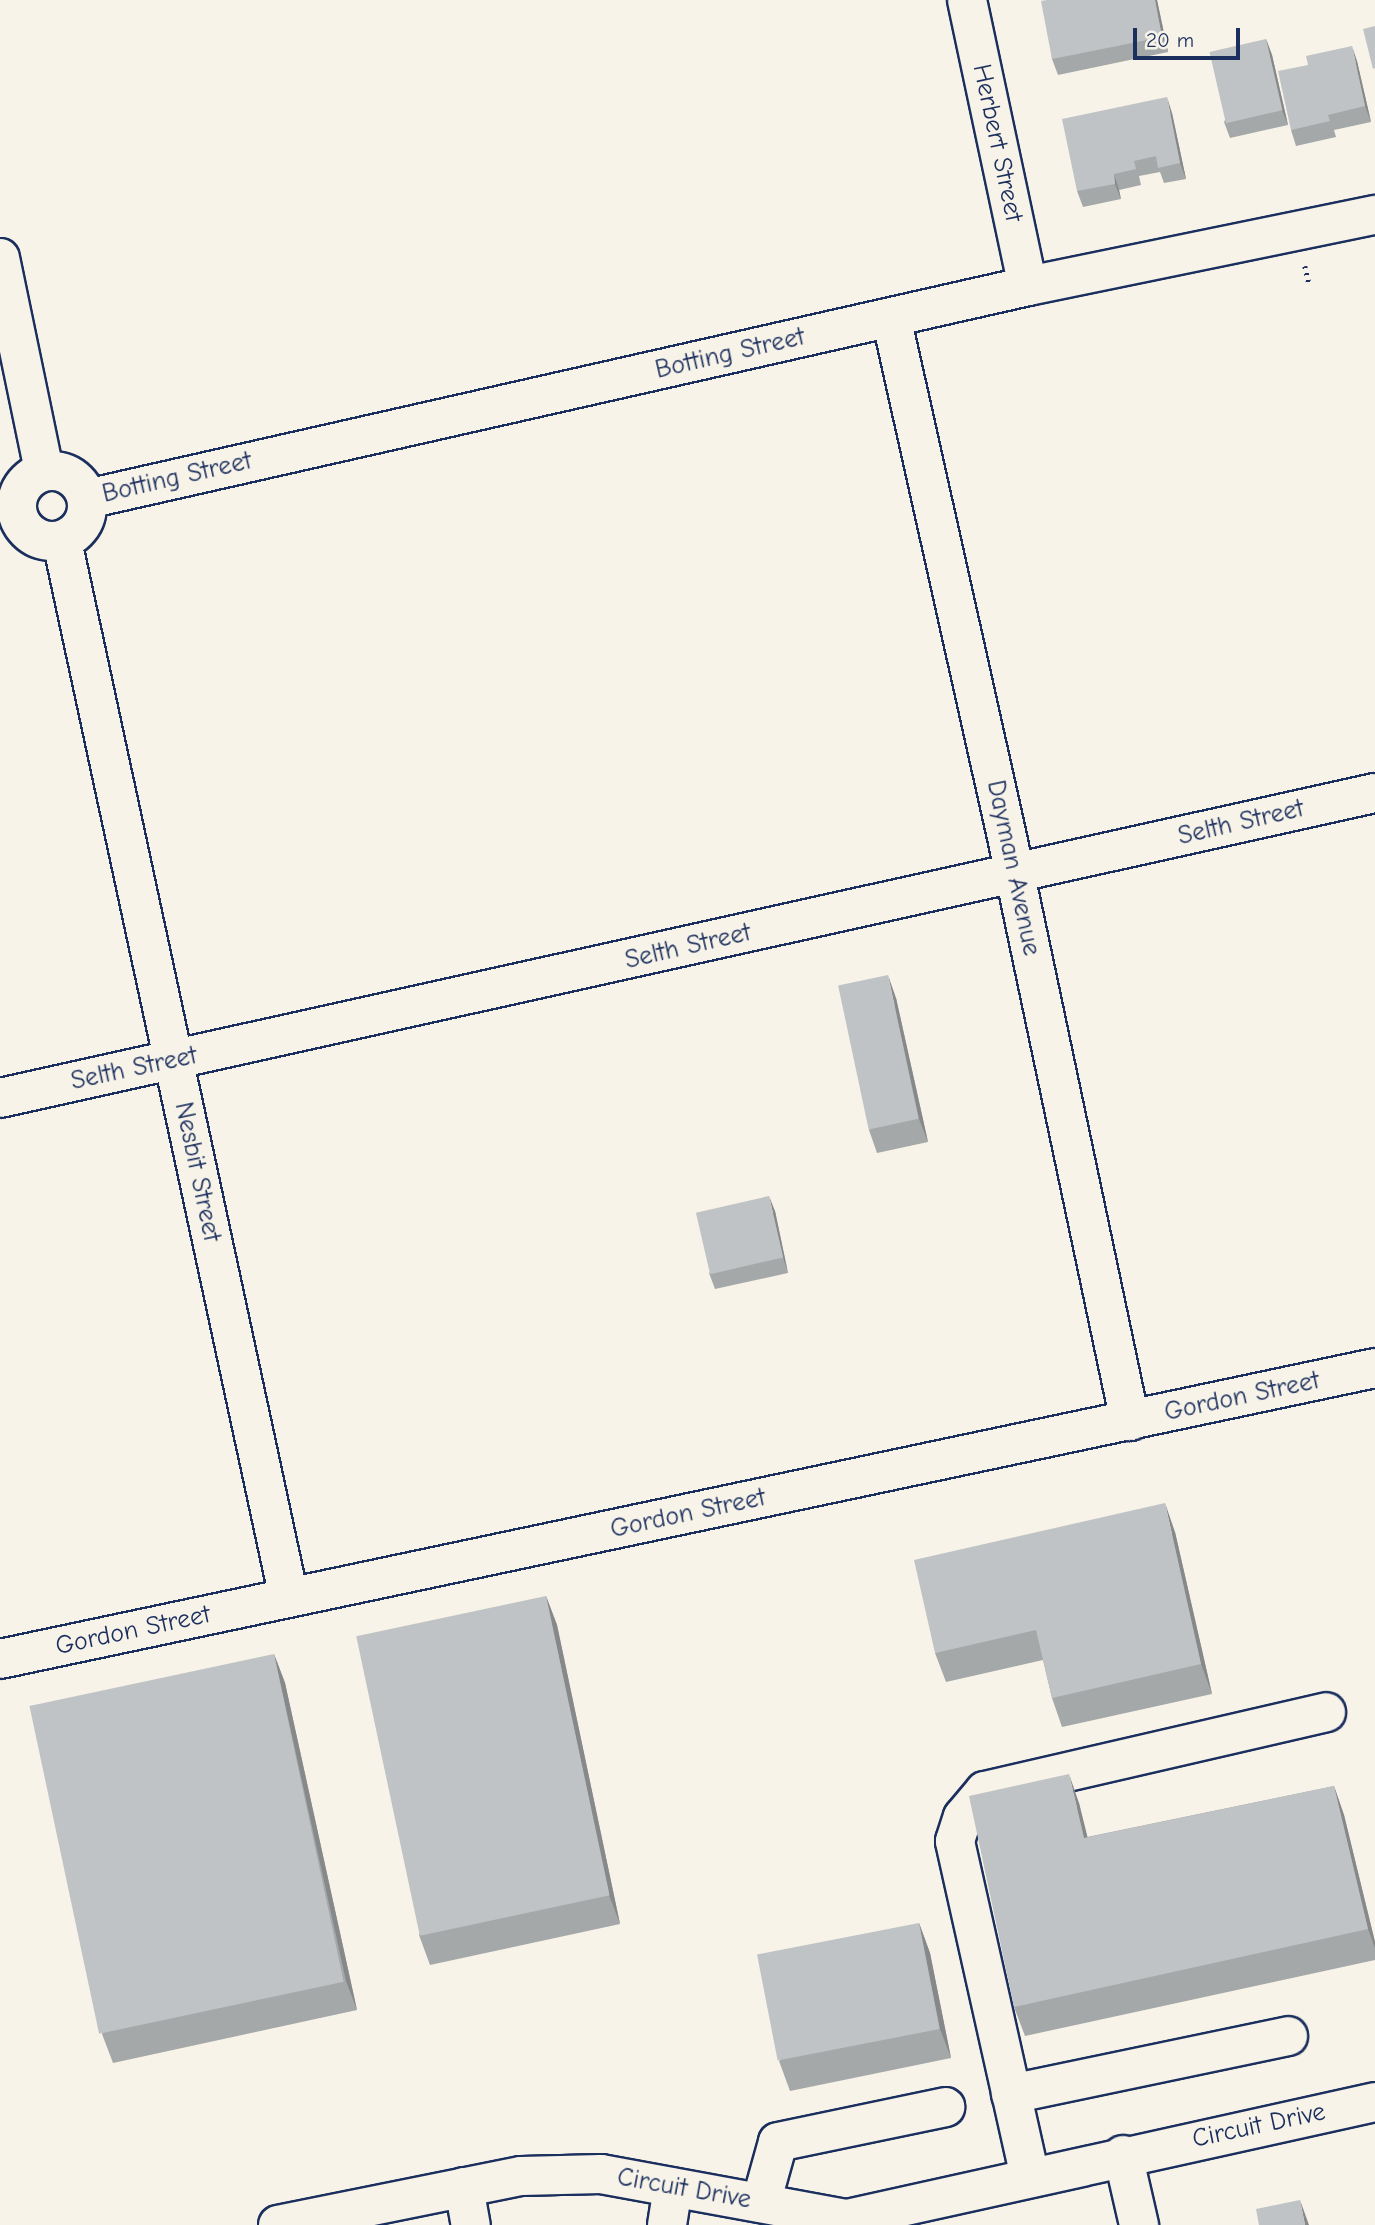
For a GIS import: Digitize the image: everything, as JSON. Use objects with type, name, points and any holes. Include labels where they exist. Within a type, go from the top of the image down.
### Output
[{"type":"street","name":"Herbert Street","points":[[967,0],[1028,286]]},
{"type":"street","name":"Botting Street","points":[[87,499],[1028,286],[1375,215]]},
{"type":"street","points":[[0,258],[44,471]]},
{"type":"street","name":"Dayman Avenue","points":[[891,317],[1015,874],[1129,1421]]},
{"type":"street","points":[[58,470],[77,480],[87,499],[87,514],[78,531],[62,541],[45,541],[9,518],[28,479],[44,471],[58,470]]},
{"type":"street","name":"Nesbit Street","points":[[62,541],[289,1598]]},
{"type":"street","name":"Selth Street","points":[[0,1098],[1375,793]]},
{"type":"street","name":"Gordon Street","points":[[0,1659],[1375,1368]]},
{"type":"street","points":[[1030,2176],[955,1840],[963,1818],[985,1791],[1325,1712]]},
{"type":"street","points":[[1011,2094],[1288,2036]]},
{"type":"street","name":"Circuit Drive","points":[[278,2225],[521,2176],[601,2174],[847,2219],[1124,2155],[1375,2102]]},
{"type":"street","points":[[761,2203],[778,2142],[945,2107]]},
{"type":"street","points":[[1124,2155],[1139,2225]]},
{"type":"street","points":[[464,2187],[471,2225]]},
{"type":"street","points":[[667,2225],[673,2187]]},
{"type":"building","points":[[1155,0],[1162,37],[1052,59],[1041,1]]},
{"type":"building","points":[[1375,26],[1375,68],[1373,69],[1363,29]]},
{"type":"building","points":[[1266,39],[1282,110],[1226,123],[1209,52]]},
{"type":"building","points":[[1352,46],[1365,106],[1328,115],[1330,121],[1291,130],[1278,71],[1308,65],[1306,56]]},
{"type":"building","points":[[1167,97],[1180,163],[1158,168],[1156,156],[1134,161],[1136,169],[1114,174],[1115,184],[1077,191],[1062,119]]},
{"type":"building","points":[[888,975],[919,1119],[869,1129],[838,986]]},
{"type":"building","points":[[769,1196],[783,1257],[710,1274],[696,1213]]},
{"type":"building","points":[[1165,1503],[1201,1664],[1052,1698],[1036,1630],[935,1653],[914,1560]]},
{"type":"building","points":[[546,1596],[610,1895],[420,1936],[356,1636]]},
{"type":"building","points":[[274,1654],[344,1982],[99,2034],[29,1706]]},
{"type":"building","points":[[1069,1774],[1084,1838],[1334,1786],[1368,1929],[1014,2007],[969,1796]]},
{"type":"building","points":[[919,1923],[940,2029],[778,2060],[757,1954]]},
{"type":"building","points":[[1300,2200],[1305,2225],[1259,2225],[1256,2209]]}]
